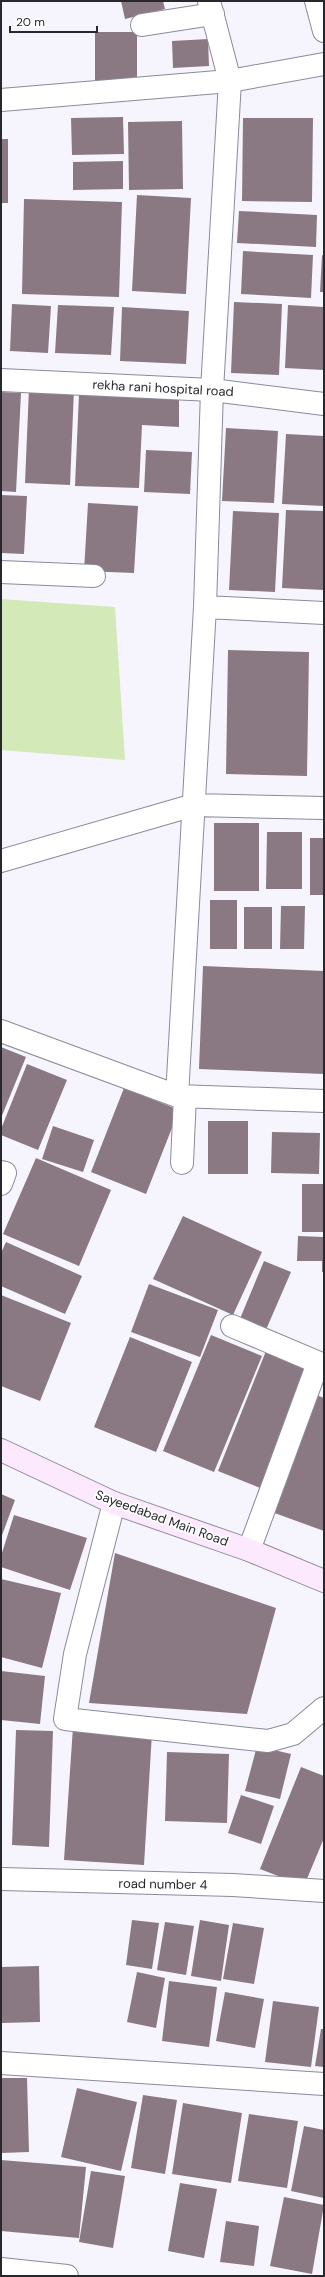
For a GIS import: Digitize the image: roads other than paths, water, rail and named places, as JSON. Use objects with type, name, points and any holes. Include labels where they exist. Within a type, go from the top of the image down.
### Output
[{"type":"main road","name":"Sayeedabad Main Road","points":[[1,1450],[114,1502],[249,1550],[324,1582]]},
{"type":"street","points":[[316,1],[324,31]]},
{"type":"street","points":[[142,25],[211,8],[230,81],[212,390],[205,607],[194,804],[181,1096],[182,1163]]},
{"type":"street","points":[[1,100],[230,81],[324,64]]},
{"type":"street","name":"rekha rani hospital road","points":[[1,380],[212,390],[324,404]]},
{"type":"street","points":[[1,572],[94,576]]},
{"type":"street","points":[[205,607],[324,613]]},
{"type":"street","points":[[1,861],[194,804],[324,808]]},
{"type":"street","points":[[1,1031],[181,1096],[324,1101]]},
{"type":"street","points":[[1,1172],[5,1174],[1,1184]]},
{"type":"street","points":[[232,1326],[321,1364],[249,1550]]},
{"type":"street","points":[[114,1502],[75,1654],[65,1719],[268,1741],[293,1734],[324,1708]]},
{"type":"street","name":"road number 4","points":[[1,1879],[233,1885],[324,1890]]},
{"type":"street","points":[[1,2063],[324,2084]]},
{"type":"street","points":[[1,2269],[67,2276]]}]
